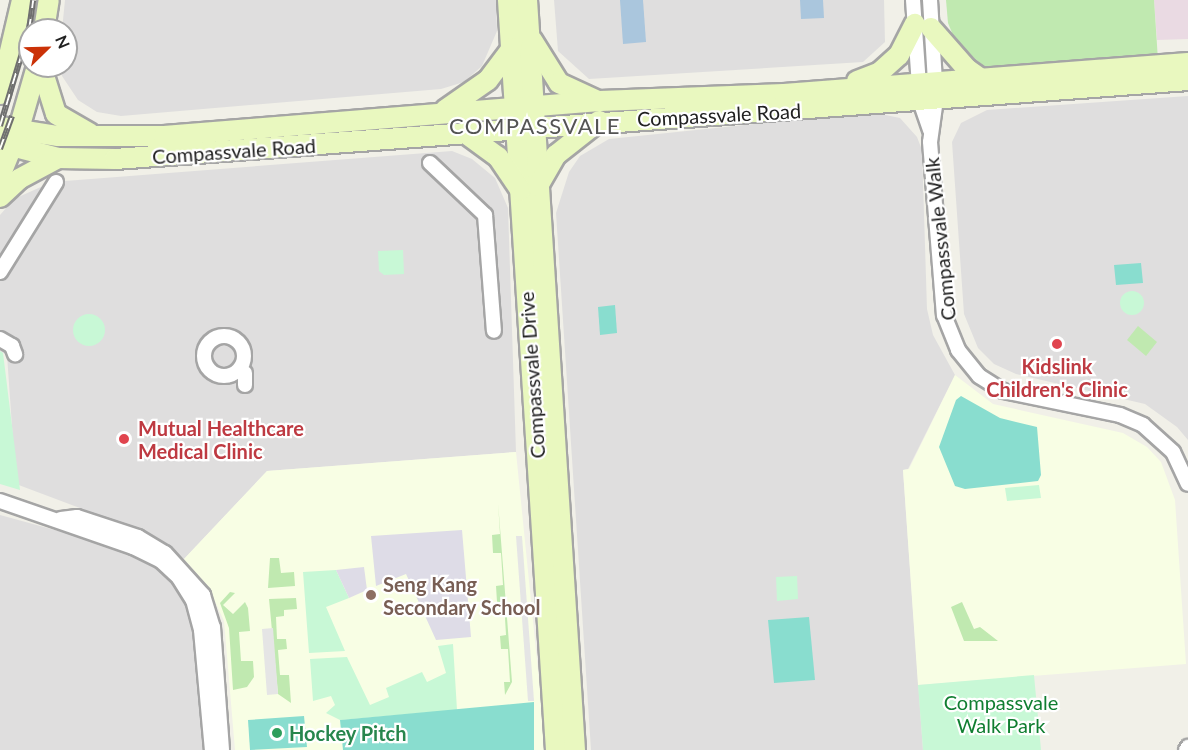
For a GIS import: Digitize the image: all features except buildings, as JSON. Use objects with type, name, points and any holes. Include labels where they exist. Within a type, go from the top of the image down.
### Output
[{"type":"street","points":[[1,87],[22,0]]},
{"type":"street","points":[[46,18],[49,0]]},
{"type":"street","name":"Compassvale Drive","points":[[508,0],[512,48],[526,117]]},
{"type":"street","name":"Compassvale Drive","points":[[527,0],[529,35],[526,117],[556,750]]},
{"type":"street","points":[[913,0],[923,26],[967,69],[980,78]]},
{"type":"street","points":[[841,88],[880,72],[899,55],[923,26],[930,0]]},
{"type":"street","name":"Compassvale Walk","points":[[923,26],[944,315],[958,350],[979,376],[1003,391],[1120,415],[1143,425],[1173,452],[1188,484]]},
{"type":"street","points":[[465,133],[498,157],[530,189],[556,155],[600,111],[559,83],[529,35]]},
{"type":"street","points":[[440,114],[488,80],[512,48]]},
{"type":"street","name":"Compassvale Road","points":[[8,137],[99,137],[440,114],[526,117],[841,88],[927,91],[980,78],[1188,63]]},
{"type":"street","points":[[0,176],[8,137],[34,78]]},
{"type":"street","points":[[43,78],[56,114],[78,130],[99,137]]},
{"type":"street","name":"Compassvale Road","points":[[600,111],[927,91],[1188,80]]},
{"type":"street","name":"Compassvale Road","points":[[8,137],[58,158],[181,155],[465,133],[526,117]]},
{"type":"street","points":[[0,197],[19,179],[58,158]]},
{"type":"street","points":[[430,163],[485,215],[494,331]]},
{"type":"street","points":[[0,272],[56,182]]},
{"type":"street","name":"Compassvale Drive","points":[[530,189],[575,750]]},
{"type":"street","points":[[0,339],[12,346],[15,354]]},
{"type":"street","points":[[0,501],[61,519],[160,560],[179,578],[193,600],[201,630],[212,750]]},
{"type":"street","points":[[61,519],[77,517],[138,537],[165,553],[203,595],[213,627],[222,750]]},
{"type":"shaded area","points":[[65,0],[496,0],[497,31],[482,66],[464,82],[441,89],[121,116],[97,112],[78,100],[63,78],[78,78],[78,18],[63,18]]},
{"type":"shaded area","points":[[554,0],[884,0],[885,42],[863,62],[589,79],[558,51]]},
{"type":"shaded area","points":[[620,0],[643,0],[646,42],[623,44]]},
{"type":"shaded area","points":[[800,0],[823,0],[824,18],[801,19]]},
{"type":"shaded area","points":[[1154,0],[1188,0],[1188,39],[1157,40]]},
{"type":"shaded area","points":[[1188,96],[1188,440],[1177,427],[1145,404],[1016,374],[994,364],[978,348],[964,314],[952,142],[961,123],[987,110]]},
{"type":"shaded area","points":[[871,112],[900,118],[917,137],[922,150],[927,309],[933,335],[955,375],[908,469],[903,470],[923,750],[591,750],[556,213],[569,172],[580,156],[609,139]]},
{"type":"shaded area","points":[[452,151],[472,159],[495,178],[508,208],[516,452],[267,471],[184,559],[141,531],[16,484],[7,355],[0,351],[0,215],[14,199],[52,182]]},
{"type":"shaded area","points":[[1141,263],[1143,283],[1116,285],[1114,265]]},
{"type":"shaded area","points":[[615,305],[617,333],[600,335],[598,307]]},
{"type":"shaded area","points":[[955,375],[993,404],[1123,433],[1147,447],[1161,462],[1175,500],[1186,664],[918,685],[903,470],[909,469]]},
{"type":"shaded area","points":[[961,396],[1000,418],[1037,427],[1041,475],[1038,481],[965,489],[955,486],[939,447],[956,400]]},
{"type":"shaded area","name":"Seng Kang Secondary School","points":[[516,452],[546,750],[235,750],[224,621],[208,586],[184,559],[267,471]]},
{"type":"shaded area","points":[[0,515],[117,547],[168,574],[183,596],[194,627],[204,750],[0,750]]},
{"type":"shaded area","points":[[462,530],[471,637],[436,640],[406,574],[376,586],[371,536]]},
{"type":"shaded area","points":[[516,536],[522,536],[534,701],[528,701]]},
{"type":"shaded area","points":[[364,567],[367,590],[349,598],[336,570]]},
{"type":"shaded area","points":[[809,617],[815,680],[774,683],[768,620]]},
{"type":"shaded area","points":[[273,628],[278,694],[267,695],[262,629]]},
{"type":"shaded area","points":[[534,702],[534,750],[343,750],[340,720]]},
{"type":"shaded area","name":"Hockey Pitch","points":[[304,716],[307,747],[250,750],[248,720]]},
{"type":"green space","points":[[946,0],[1154,0],[1158,60],[986,69],[955,40],[948,23]]},
{"type":"green space","points":[[403,250],[404,274],[384,275],[379,271],[378,251]]},
{"type":"green space","points":[[1132,291],[1141,294],[1144,303],[1141,312],[1132,315],[1123,312],[1120,303],[1123,294]]},
{"type":"green space","points":[[89,314],[100,319],[105,330],[100,341],[89,346],[78,341],[73,330],[78,319]]},
{"type":"green space","points":[[1138,326],[1157,342],[1146,356],[1127,340]]},
{"type":"green space","points":[[0,351],[3,353],[20,490],[0,484]]},
{"type":"green space","points":[[1039,485],[1041,498],[1007,501],[1005,488]]},
{"type":"green space","points":[[498,502],[512,682],[505,695],[504,682],[510,682],[508,649],[501,649],[500,636],[506,635],[504,602],[497,602],[496,586],[503,585],[501,553],[493,553],[492,535],[500,534]]},
{"type":"green space","points":[[270,558],[279,558],[281,573],[294,572],[295,586],[268,588]]},
{"type":"green space","points":[[336,570],[349,598],[326,607],[345,651],[309,653],[303,572]]},
{"type":"green space","points":[[797,576],[798,599],[777,601],[776,577]]},
{"type":"green space","points":[[230,592],[235,593],[223,605],[233,614],[245,602],[248,608],[250,631],[239,632],[241,661],[253,661],[254,677],[247,687],[233,690],[229,628],[220,603]]},
{"type":"green space","points":[[296,598],[297,609],[284,610],[284,616],[276,617],[277,639],[286,639],[287,649],[278,650],[280,675],[289,675],[291,703],[278,694],[269,599]]},
{"type":"green space","points":[[962,602],[974,629],[980,627],[998,641],[964,641],[951,607]]},
{"type":"green space","points":[[453,644],[457,710],[340,720],[326,713],[335,705],[331,696],[313,701],[310,659],[347,657],[370,705],[389,697],[386,688],[422,672],[427,682],[446,673],[438,646]]},
{"type":"green space","name":"Compassvale Walk Park","points":[[1034,675],[1041,750],[923,750],[918,685]]},
{"type":"railway","points":[[0,126],[29,30],[33,0]]},
{"type":"railway","points":[[0,149],[12,116]]},
{"type":"place","name":"Kidslink Children's Clinic","points":[[1057,344]]},
{"type":"place","name":"Mutual Healthcare Medical Clinic","points":[[124,439]]},
{"type":"place","name":"Seng Kang Secondary School","points":[[371,595]]},
{"type":"place","name":"Hockey Pitch","points":[[277,733]]},
{"type":"district","name":"COMPASSVALE","points":[[535,126]]}]
